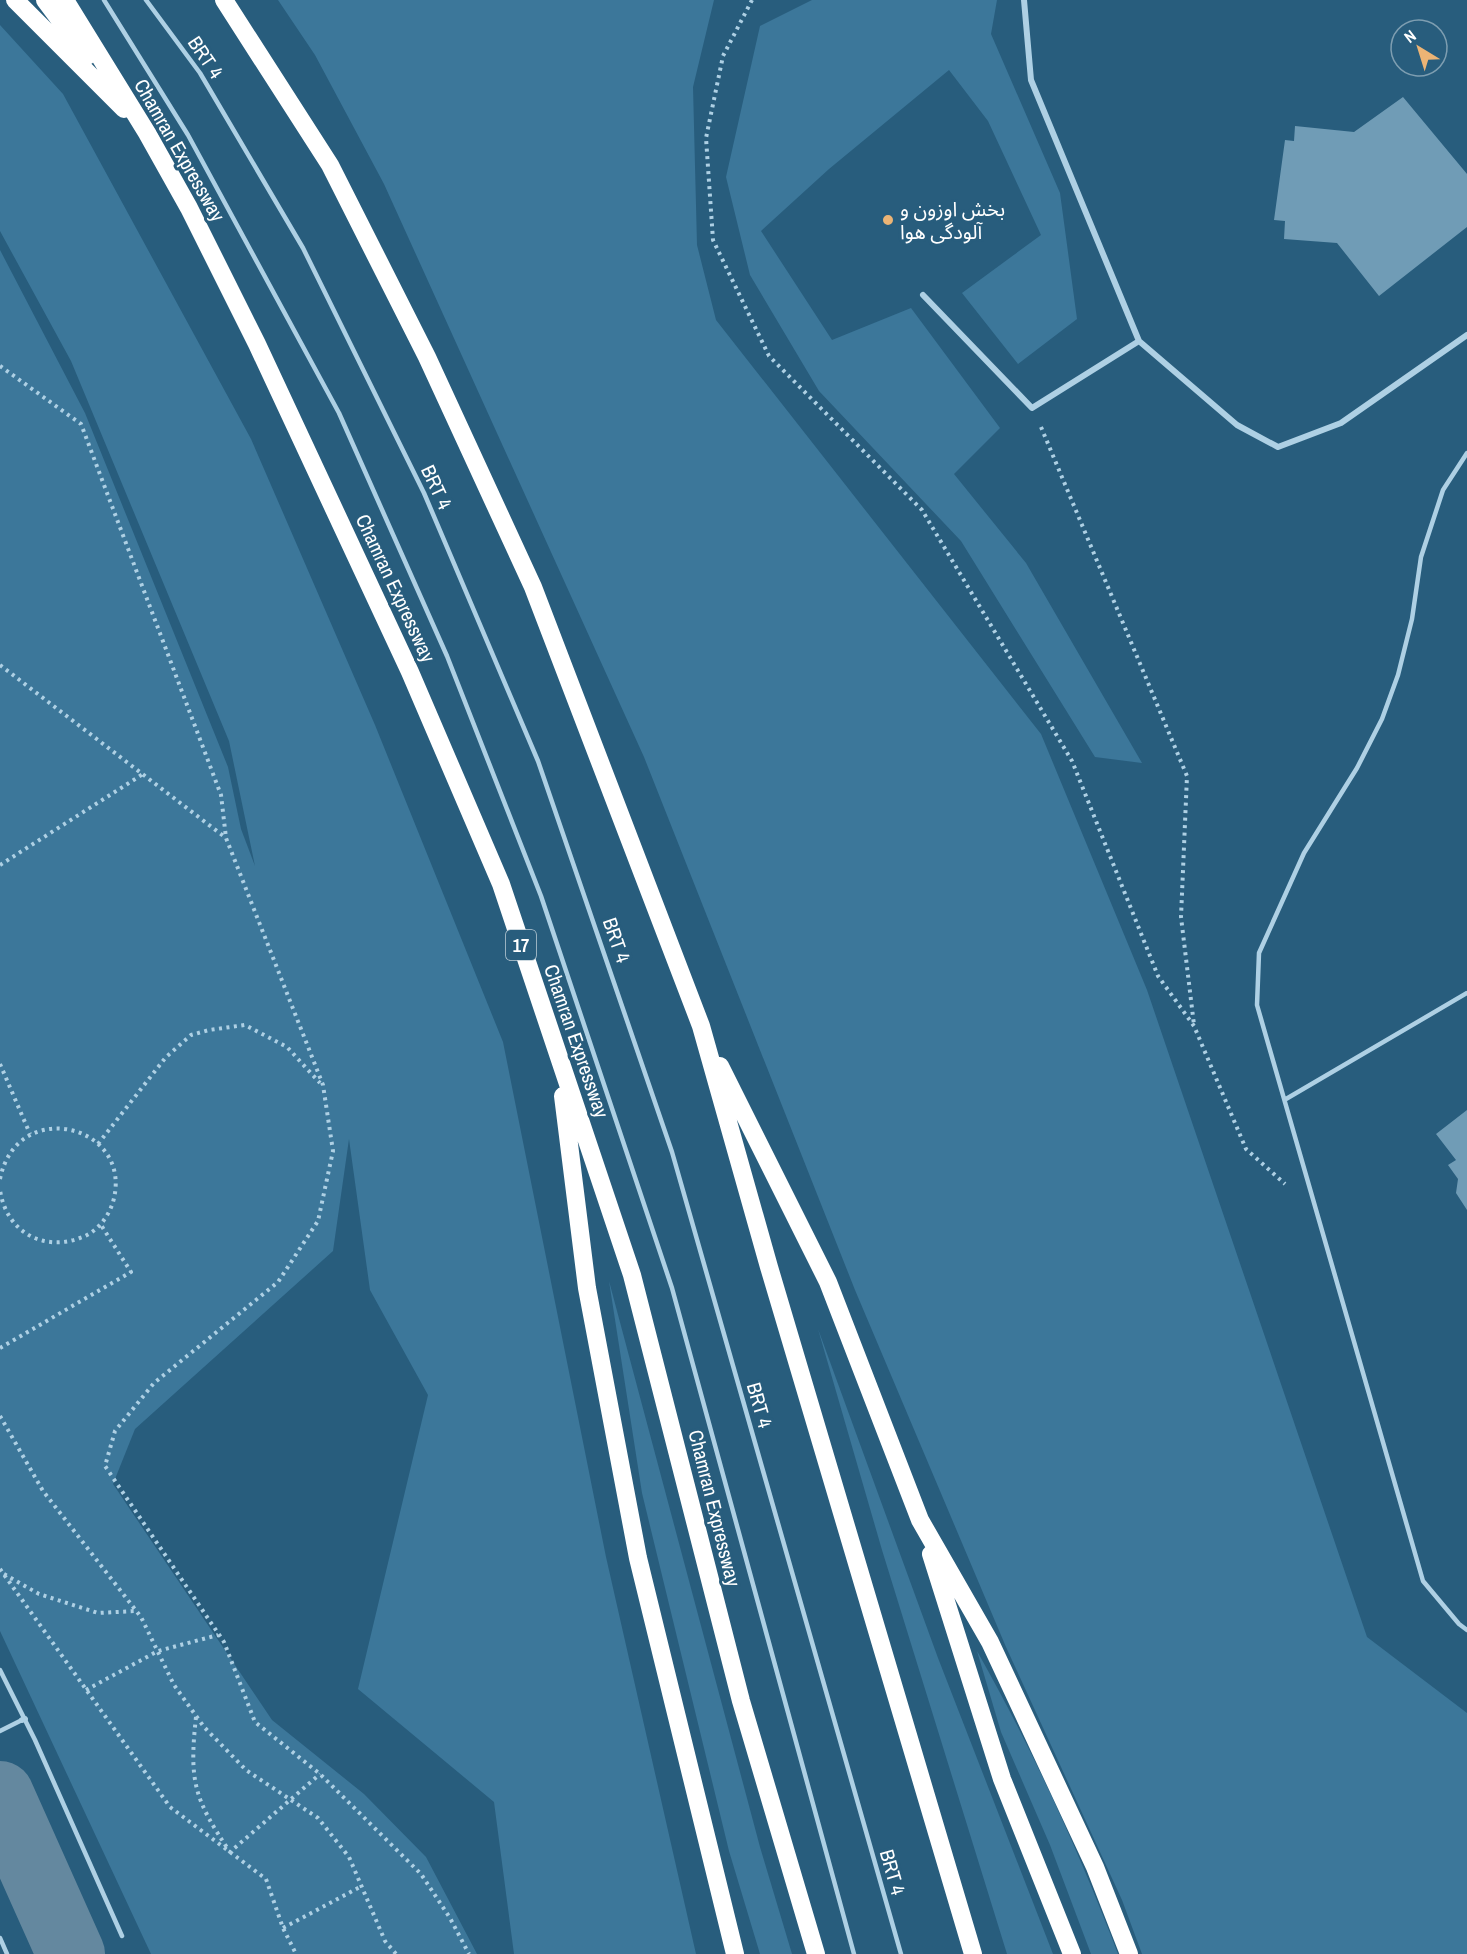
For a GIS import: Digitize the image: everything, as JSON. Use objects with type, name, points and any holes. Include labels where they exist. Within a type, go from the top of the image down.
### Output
[{"type":"highway","points":[[15,0],[147,133]]},
{"type":"highway","points":[[45,0],[147,133]]},
{"type":"highway","name":"Chamran Expressway","points":[[65,0],[147,133],[189,207],[257,344],[410,672],[501,884],[632,1275],[741,1701],[816,1954]]},
{"type":"highway","points":[[224,0],[330,165],[436,378],[533,586],[701,1026],[769,1267],[973,1954]]},
{"type":"highway","points":[[701,1026],[828,1282],[920,1520],[1002,1779],[1072,1954]]},
{"type":"highway","points":[[559,1059],[587,1288],[638,1558],[735,1954]]},
{"type":"highway","points":[[920,1520],[995,1653],[1095,1867],[1129,1954]]},
{"type":"street","points":[[1024,0],[1031,80],[1138,341],[1237,425],[1278,447],[1341,423],[1467,335]]},
{"type":"street","points":[[923,295],[1032,408],[1138,341]]},
{"type":"lane","points":[[104,0],[188,135],[339,413],[447,656],[541,896],[672,1288],[854,1954]]},
{"type":"lane","name":"BRT 4","points":[[146,0],[200,74],[303,248],[424,493],[538,761],[672,1152],[901,1954]]},
{"type":"lane","points":[[1467,453],[1443,490],[1421,557],[1412,619],[1398,675],[1382,720],[1357,768],[1304,853],[1259,953],[1257,1005],[1286,1098],[1423,1581],[1459,1624],[1467,1630]]},
{"type":"lane","points":[[1286,1098],[1467,993]]},
{"type":"lane","points":[[0,1670],[123,1936]]},
{"type":"lane","points":[[0,1731],[24,1720]]},
{"type":"lane","points":[[0,1938],[7,1954]]},
{"type":"path","points":[[752,0],[723,56],[706,138],[712,240],[769,356],[922,510],[1072,761],[1158,976],[1194,1026],[1246,1149],[1317,1213]]},
{"type":"path","points":[[0,366],[81,424],[221,795],[226,838],[323,1085],[333,1151],[318,1221],[278,1282],[154,1383],[115,1431],[105,1466],[218,1635],[255,1722],[320,1774],[421,1874],[469,1954]]},
{"type":"path","points":[[1032,408],[1187,776],[1181,917],[1194,1026]]},
{"type":"path","points":[[0,665],[226,838]]},
{"type":"path","points":[[0,865],[143,774]]},
{"type":"path","points":[[98,1144],[166,1057],[191,1035],[209,1030],[245,1025],[287,1047],[323,1085]]},
{"type":"path","points":[[0,1064],[30,1134]]},
{"type":"path","points":[[0,1179],[3,1164],[14,1146],[30,1134],[49,1128],[67,1128],[84,1134],[98,1144],[109,1158],[115,1175],[116,1193],[101,1225],[84,1237],[65,1243],[45,1243],[26,1235],[11,1221],[1,1206],[0,1190]]},
{"type":"path","points":[[0,1348],[131,1272],[101,1225]]},
{"type":"path","points":[[0,1416],[44,1491],[136,1611],[174,1685],[196,1716],[246,1770],[318,1818],[349,1857],[385,1941],[396,1954]]},
{"type":"path","points":[[1,1571],[39,1594],[98,1613],[136,1611]]},
{"type":"path","points":[[1,1571],[170,1807],[266,1879],[283,1928],[296,1954]]},
{"type":"path","points":[[86,1690],[158,1651],[218,1635]]},
{"type":"path","points":[[196,1716],[191,1759],[197,1794],[210,1822],[230,1852]]},
{"type":"path","points":[[230,1852],[320,1774]]},
{"type":"path","points":[[283,1928],[360,1887]]},
{"type":"shaded area","points":[[278,0],[714,0],[693,87],[697,245],[716,320],[1041,734],[1147,990],[1367,1637],[1467,1713],[1467,1954],[1142,1954],[1122,1900],[1006,1647],[855,1290],[644,757],[384,184],[315,55]]},
{"type":"shaded area","points":[[812,0],[997,0],[991,34],[1060,193],[1077,319],[1018,364],[962,293],[1041,235],[988,121],[949,70],[829,169],[761,231],[832,340],[911,308],[1000,428],[954,474],[1026,563],[1142,763],[1095,757],[961,541],[819,391],[750,275],[726,177],[760,26]]},
{"type":"shaded area","points":[[0,25],[63,94],[251,439],[375,725],[503,1042],[606,1557],[696,1954],[514,1954],[494,1802],[358,1689],[428,1395],[370,1290],[349,1139],[333,1251],[135,1429],[113,1484],[272,1720],[364,1794],[426,1857],[477,1954],[151,1954],[0,1631],[0,250],[85,413],[228,767],[241,829],[255,866],[229,741],[71,361],[0,231]]},
{"type":"shaded area","points":[[609,1281],[760,1847],[792,1954],[760,1954],[729,1851],[642,1493]]},
{"type":"shaded area","points":[[818,1329],[938,1658],[1053,1954],[1007,1954],[882,1550]]},
{"type":"shaded area","points":[[977,1651],[1017,1724],[1053,1800],[1118,1954],[1091,1954],[1050,1845],[1001,1732]]},
{"type":"building","points":[[1403,97],[1467,174],[1467,227],[1379,296],[1337,243],[1284,239],[1285,221],[1274,220],[1285,140],[1294,141],[1295,126],[1354,132]]},
{"type":"building","points":[[1467,1110],[1467,1210],[1456,1193],[1458,1179],[1448,1165],[1456,1160],[1436,1134]]},
{"type":"waterway","points":[[0,1795],[71,1954]]},
{"type":"place","name":"بخش اوزون و آلودگی هوا","points":[[888,220]]}]
